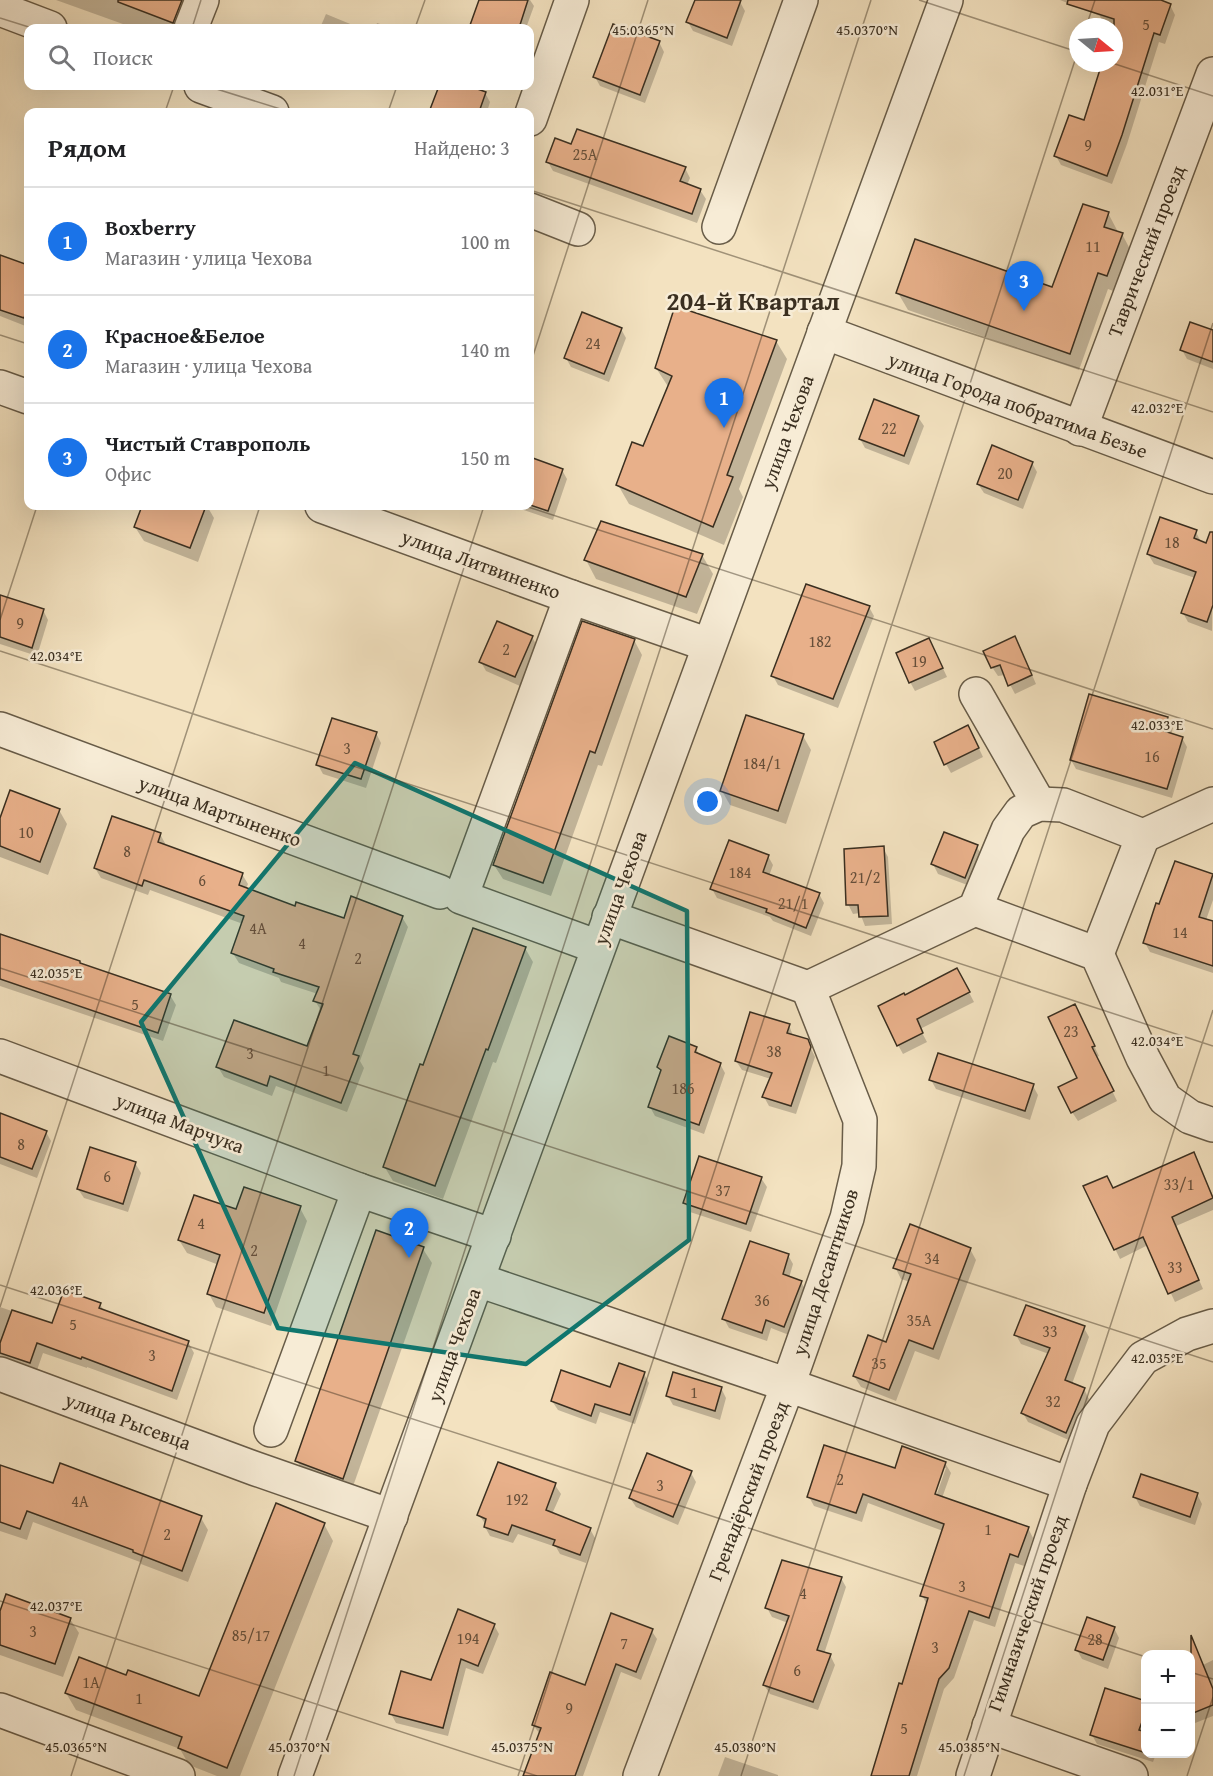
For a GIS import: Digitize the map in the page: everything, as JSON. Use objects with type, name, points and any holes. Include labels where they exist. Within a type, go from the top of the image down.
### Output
[{"type":"street","points":[[193,24],[202,0]]},
{"type":"street","points":[[534,108],[572,0]]},
{"type":"street","points":[[719,227],[801,0]]},
{"type":"street","name":"улица Чехова","points":[[295,1776],[946,0]]},
{"type":"street","points":[[0,9],[39,24]]},
{"type":"street","name":"Таврический проезд","points":[[1080,429],[1213,74]]},
{"type":"street","points":[[212,90],[261,108]]},
{"type":"street","points":[[534,212],[578,229]]},
{"type":"street","name":"улица Города побратима Безье","points":[[824,332],[1213,477]]},
{"type":"street","points":[[0,387],[24,396]]},
{"type":"street","name":"улица Литвиненко","points":[[333,510],[710,645]]},
{"type":"street","points":[[571,597],[461,897],[598,947]]},
{"type":"street","points":[[976,694],[1039,804]]},
{"type":"street","name":"улица Мартыненко","points":[[0,729],[440,892]]},
{"type":"street","points":[[609,916],[807,988],[975,909],[1008,830],[1021,812],[1039,804],[1063,805],[1143,836]]},
{"type":"street","points":[[1213,804],[1143,836],[1097,954],[1143,1058],[1165,1099],[1190,1117],[1213,1125]]},
{"type":"street","points":[[975,909],[1097,954]]},
{"type":"street","name":"улица Десантников","points":[[788,1385],[846,1218],[859,1166],[860,1120],[807,988]]},
{"type":"street","name":"улица Марчука","points":[[0,1056],[359,1190],[494,1236]]},
{"type":"street","points":[[271,1430],[359,1190]]},
{"type":"street","points":[[478,1280],[788,1385]]},
{"type":"street","points":[[1071,1484],[1093,1424],[1143,1358],[1187,1334],[1213,1326]]},
{"type":"street","name":"улица Рысевца","points":[[0,1374],[256,1469],[391,1516]]},
{"type":"street","name":"Гренадёрский проезд","points":[[640,1776],[788,1385],[1071,1484]]},
{"type":"street","name":"Гимназический проезд","points":[[973,1776],[1071,1484]]},
{"type":"street","points":[[0,1710],[177,1776]]},
{"type":"street","points":[[989,1726],[1131,1776]]},
{"type":"highlighted area","points":[[355,763],[687,911],[689,1240],[526,1364],[278,1328],[141,1022]]},
{"type":"building","points":[[118,0],[182,0],[173,23],[118,2]]},
{"type":"building","points":[[479,0],[528,0],[520,24],[470,24]]},
{"type":"building","points":[[695,0],[741,0],[727,38],[686,22]]},
{"type":"building","points":[[1068,0],[1161,0],[1171,4],[1160,35],[1154,33],[1107,176],[1054,156],[1069,115],[1084,120],[1099,72],[1123,72],[1123,18],[1111,18],[1067,4]]},
{"type":"building","points":[[613,24],[660,41],[640,95],[593,77]]},
{"type":"building","points":[[437,90],[486,92],[480,108],[431,108]]},
{"type":"building","points":[[577,129],[686,167],[680,181],[701,189],[692,214],[546,162],[555,138],[571,144]]},
{"type":"building","points":[[1083,204],[1109,212],[1104,227],[1123,233],[1107,276],[1098,273],[1070,354],[896,293],[915,239],[1052,287]]},
{"type":"building","points":[[0,255],[24,264],[24,318],[0,310]]},
{"type":"building","points":[[675,306],[777,340],[727,475],[733,477],[713,527],[616,485],[632,442],[643,446],[672,376],[655,368]]},
{"type":"building","points":[[582,312],[622,328],[604,374],[564,358]]},
{"type":"building","points":[[1190,322],[1213,330],[1213,362],[1180,350]]},
{"type":"building","points":[[874,399],[919,416],[904,456],[859,439]]},
{"type":"building","points":[[992,445],[1033,462],[1018,500],[977,484]]},
{"type":"building","points":[[534,458],[563,469],[548,511],[534,506]]},
{"type":"building","points":[[140,510],[204,510],[190,548],[134,527]]},
{"type":"building","points":[[1160,517],[1197,530],[1194,538],[1206,543],[1210,532],[1213,532],[1213,605],[1207,622],[1181,613],[1196,572],[1147,554]]},
{"type":"building","points":[[601,521],[703,554],[686,597],[584,560]]},
{"type":"building","points":[[806,584],[870,606],[833,699],[771,676]]},
{"type":"building","points":[[0,595],[44,609],[32,648],[0,637]]},
{"type":"building","points":[[497,621],[533,636],[515,677],[479,662]]},
{"type":"building","points":[[582,621],[635,639],[595,753],[590,751],[543,883],[493,865]]},
{"type":"building","points":[[1015,636],[1032,675],[1008,686],[1000,665],[991,668],[983,651]]},
{"type":"building","points":[[929,638],[943,668],[909,683],[896,653]]},
{"type":"building","points":[[1089,694],[1168,717],[1164,731],[1183,737],[1167,789],[1070,760]]},
{"type":"building","points":[[746,715],[804,734],[778,811],[720,791]]},
{"type":"building","points":[[332,718],[377,732],[361,779],[316,765]]},
{"type":"building","points":[[968,725],[979,748],[944,765],[934,742]]},
{"type":"building","points":[[10,790],[60,809],[40,862],[0,846],[0,818]]},
{"type":"building","points":[[112,816],[161,833],[158,842],[243,873],[239,885],[295,906],[296,902],[344,918],[351,896],[403,916],[353,1054],[359,1056],[341,1103],[270,1076],[267,1086],[216,1067],[234,1020],[307,1046],[323,1004],[313,1001],[319,987],[273,972],[274,969],[231,953],[244,916],[144,880],[142,886],[94,868]]},
{"type":"building","points":[[944,832],[978,845],[965,878],[931,864]]},
{"type":"building","points":[[729,840],[769,855],[763,872],[820,893],[806,928],[766,912],[767,909],[710,889]]},
{"type":"building","points":[[884,846],[888,916],[859,917],[858,905],[846,905],[844,849]]},
{"type":"building","points":[[1175,861],[1213,874],[1199,917],[1213,921],[1213,966],[1143,943],[1156,903],[1159,904]]},
{"type":"building","points":[[473,928],[526,947],[435,1186],[383,1167]]},
{"type":"building","points":[[0,934],[171,994],[158,1033],[0,979]]},
{"type":"building","points":[[957,968],[970,992],[917,1019],[923,1033],[897,1046],[878,1006]]},
{"type":"building","points":[[1075,1004],[1095,1046],[1092,1047],[1114,1091],[1071,1113],[1058,1087],[1077,1078],[1048,1017]]},
{"type":"building","points":[[750,1012],[790,1024],[787,1033],[808,1039],[811,1047],[791,1106],[762,1097],[772,1073],[735,1061]]},
{"type":"building","points":[[669,1036],[697,1047],[695,1052],[721,1063],[699,1125],[648,1107],[661,1070],[657,1067]]},
{"type":"building","points":[[938,1053],[1034,1084],[1025,1111],[929,1080]]},
{"type":"building","points":[[0,1113],[47,1131],[32,1169],[0,1157]]},
{"type":"building","points":[[90,1147],[136,1162],[123,1204],[77,1189]]},
{"type":"building","points":[[1194,1152],[1213,1198],[1172,1217],[1199,1280],[1168,1294],[1143,1237],[1114,1250],[1083,1186],[1107,1176],[1113,1188]]},
{"type":"building","points":[[699,1156],[762,1177],[746,1224],[683,1203]]},
{"type":"building","points":[[244,1187],[301,1206],[264,1313],[207,1294],[220,1255],[178,1240],[194,1195],[236,1209]]},
{"type":"building","points":[[910,1224],[971,1248],[933,1349],[909,1340],[889,1390],[853,1376],[868,1335],[886,1342],[911,1274],[893,1268]]},
{"type":"building","points":[[376,1230],[424,1247],[343,1479],[295,1461]]},
{"type":"building","points":[[750,1241],[789,1254],[783,1274],[802,1281],[784,1327],[766,1320],[762,1333],[722,1319]]},
{"type":"building","points":[[64,1290],[101,1303],[99,1308],[189,1341],[172,1391],[82,1357],[81,1359],[37,1343],[30,1363],[0,1353],[0,1343],[12,1310],[52,1323]]},
{"type":"building","points":[[1026,1305],[1085,1326],[1065,1380],[1085,1388],[1066,1433],[1021,1413],[1050,1348],[1014,1335]]},
{"type":"building","points":[[619,1363],[645,1372],[630,1415],[595,1404],[591,1416],[551,1401],[561,1370],[610,1387]]},
{"type":"building","points":[[673,1372],[722,1387],[715,1411],[666,1396]]},
{"type":"building","points":[[824,1445],[895,1468],[902,1446],[946,1462],[935,1494],[1029,1527],[1018,1557],[1010,1554],[989,1618],[969,1611],[949,1668],[939,1679],[909,1776],[871,1776],[928,1598],[920,1596],[944,1524],[863,1494],[856,1513],[807,1497]]},
{"type":"building","points":[[647,1453],[692,1471],[673,1517],[629,1498]]},
{"type":"building","points":[[498,1462],[556,1483],[546,1510],[591,1528],[580,1555],[553,1545],[555,1540],[512,1525],[508,1535],[484,1527],[486,1519],[477,1515]]},
{"type":"building","points":[[60,1463],[202,1516],[182,1571],[133,1552],[133,1550],[27,1511],[20,1529],[0,1522],[0,1465],[53,1483]]},
{"type":"building","points":[[1141,1474],[1198,1493],[1190,1517],[1133,1497]]},
{"type":"building","points":[[276,1503],[325,1523],[227,1768],[178,1748],[182,1737],[65,1693],[79,1657],[126,1675],[128,1670],[199,1696]]},
{"type":"building","points":[[782,1560],[842,1577],[817,1650],[831,1654],[813,1702],[763,1685],[789,1616],[765,1608]]},
{"type":"building","points":[[6,1594],[71,1618],[55,1664],[0,1645],[0,1611]]},
{"type":"building","points":[[458,1609],[495,1624],[478,1666],[461,1659],[443,1728],[389,1714],[401,1671],[431,1680]]},
{"type":"building","points":[[611,1613],[653,1629],[636,1672],[616,1664],[575,1776],[523,1776],[541,1728],[532,1725],[550,1672],[585,1685]]},
{"type":"building","points":[[1087,1617],[1115,1627],[1103,1660],[1075,1650]]},
{"type":"building","points":[[1191,1635],[1213,1689],[1213,1705],[1195,1712],[1195,1650],[1191,1650]]},
{"type":"building","points":[[1105,1688],[1141,1699],[1139,1730],[1141,1731],[1141,1751],[1090,1735]]},
{"type":"place","name":"Чистый Ставрополь","points":[[1024,311]]},
{"type":"place","name":"Boxberry","points":[[724,428]]},
{"type":"place","name":"Красное&Белое","points":[[409,1258]]},
{"type":"district","name":"204-й Квартал","points":[[753,301]]}]
